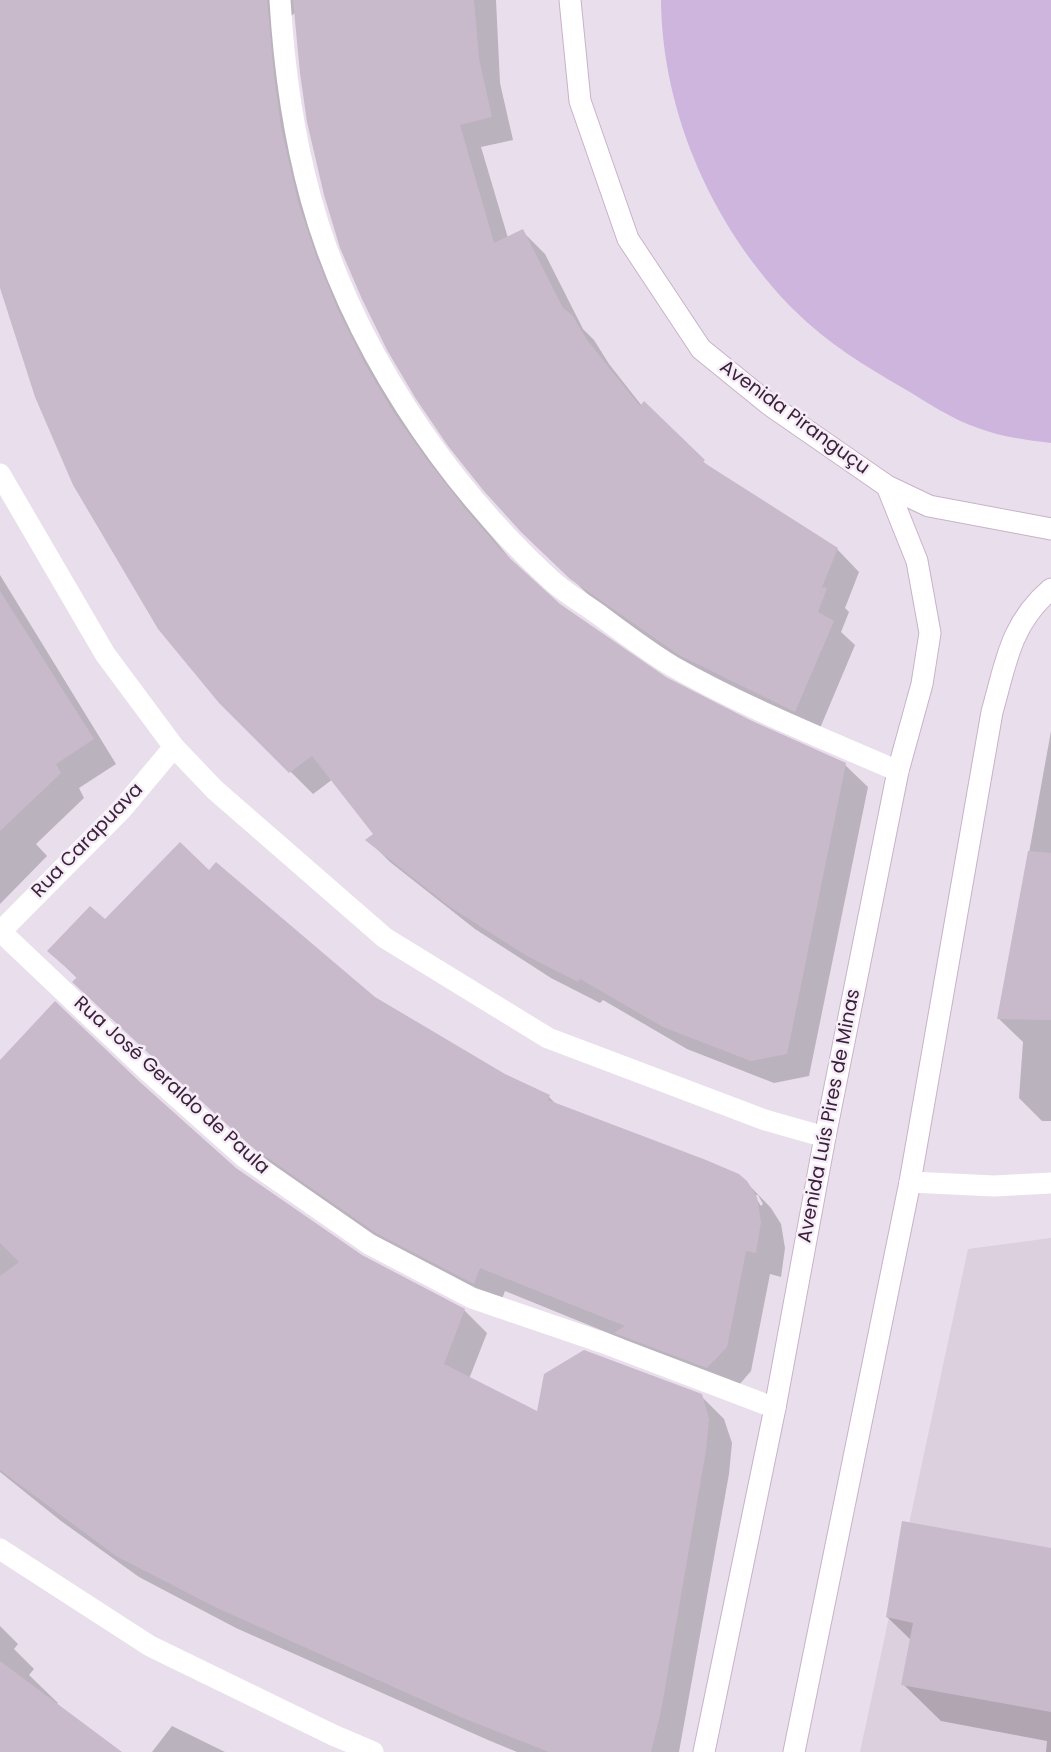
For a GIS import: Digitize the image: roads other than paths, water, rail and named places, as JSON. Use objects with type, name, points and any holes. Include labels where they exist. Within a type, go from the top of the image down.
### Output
[{"type":"street","points":[[279,0],[282,49],[294,125],[312,200],[334,264],[358,320],[387,375],[446,466],[485,512],[552,582],[670,664],[743,704],[898,771]]},
{"type":"street","name":"Avenida Piranguçu","points":[[570,0],[580,100],[628,239],[701,349],[770,405],[887,485],[929,506],[1051,529]]},
{"type":"street","points":[[0,474],[105,654],[174,747],[215,790],[385,938],[548,1038],[765,1120],[825,1137]]},
{"type":"street","name":"Avenida Luís Pires de Minas","points":[[704,1752],[775,1408],[825,1137],[898,771],[922,684],[930,633],[917,561],[887,485]]},
{"type":"street","points":[[794,1752],[910,1182],[992,712],[1013,636],[1033,604],[1051,589]]},
{"type":"street","name":"Rua Carapuava","points":[[0,932],[122,809],[174,747]]},
{"type":"street","name":"Rua José Geraldo de Paula","points":[[0,932],[244,1157],[369,1244],[472,1298],[604,1343],[775,1408]]},
{"type":"street","points":[[910,1182],[994,1186],[1051,1183]]},
{"type":"street","points":[[0,1549],[150,1646],[373,1752]]}]
